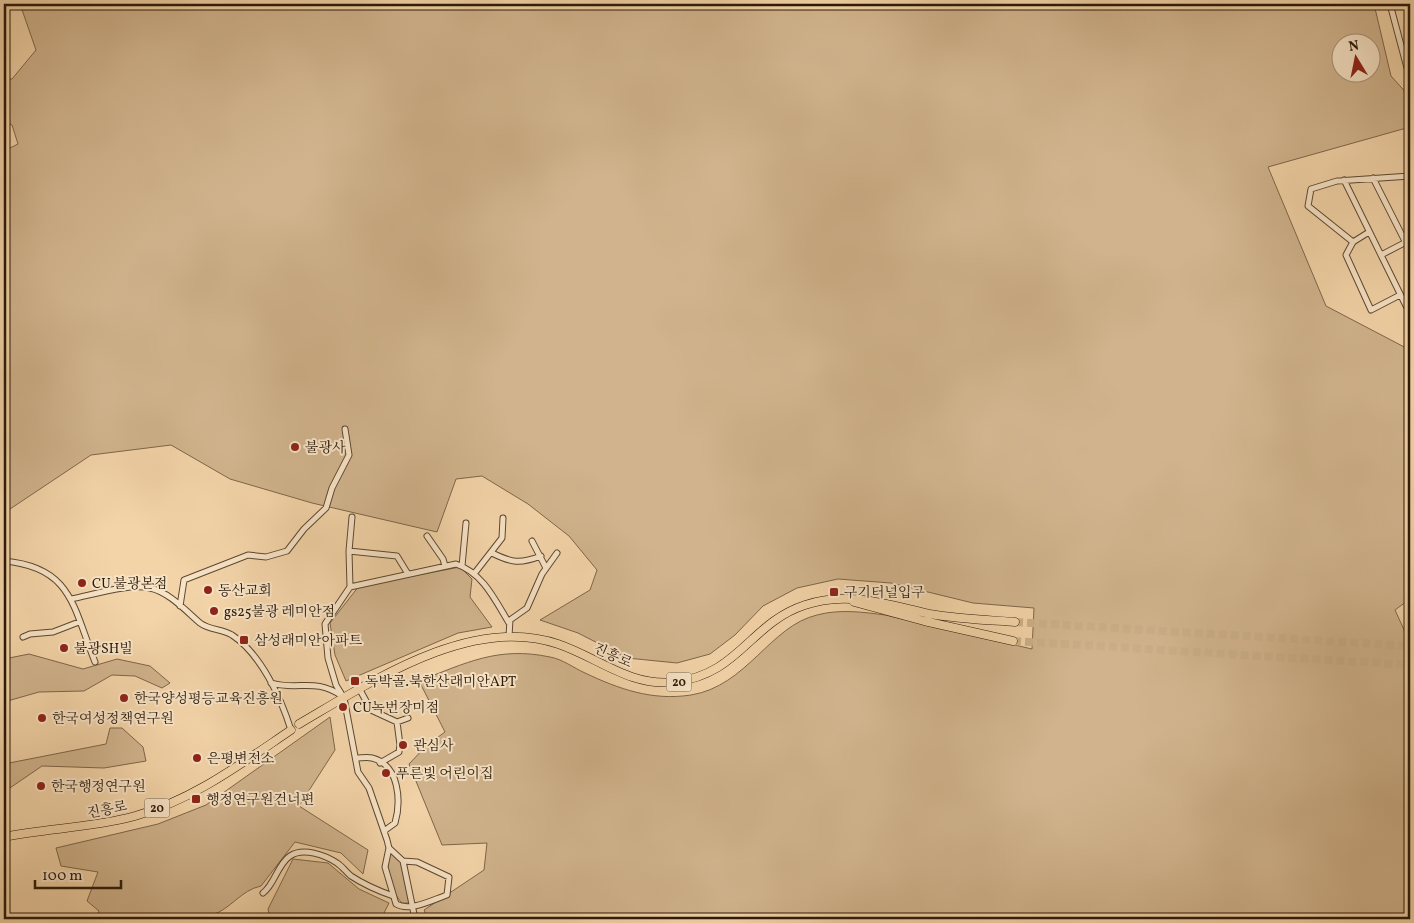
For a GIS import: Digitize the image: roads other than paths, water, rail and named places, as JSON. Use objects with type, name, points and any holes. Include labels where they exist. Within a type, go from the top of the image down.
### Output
[{"type":"main road","name":"진흥로","points":[[845,599],[924,622],[1013,641]]},
{"type":"main road","name":"진흥로","points":[[299,724],[398,670],[440,652],[484,639],[509,636],[557,644],[615,672],[656,683],[675,682],[702,676],[720,667],[784,613],[820,601],[872,599],[961,619],[1015,622]]},
{"type":"main road","name":"진흥로","points":[[4,837],[74,828],[136,816],[203,789],[291,730]]},
{"type":"street","points":[[1390,4],[1410,79]]},
{"type":"street","points":[[1353,242],[1308,206],[1311,189],[1344,180],[1408,176],[1410,184]]},
{"type":"street","points":[[1373,178],[1408,241],[1410,251]]},
{"type":"street","points":[[1344,180],[1410,314]]},
{"type":"street","points":[[1369,232],[1353,242],[1346,255],[1372,310],[1400,295]]},
{"type":"street","points":[[1381,256],[1408,241]]},
{"type":"street","points":[[180,606],[184,580],[248,555],[266,557],[287,551],[304,529],[326,508],[332,488],[349,454],[345,430]]},
{"type":"street","points":[[352,517],[349,551],[350,587],[326,624],[328,658],[336,685],[344,698],[358,772],[369,788],[389,848],[385,867],[396,904],[412,907],[447,895],[449,877],[417,862],[403,861]]},
{"type":"street","points":[[474,574],[502,538],[503,518]]},
{"type":"street","points":[[462,566],[466,523]]},
{"type":"street","points":[[427,536],[443,559],[445,566]]},
{"type":"street","points":[[532,541],[546,568]]},
{"type":"street","points":[[349,551],[398,556],[408,574]]},
{"type":"street","points":[[492,553],[504,559],[523,563],[541,556]]},
{"type":"street","points":[[509,623],[510,620],[527,608],[546,568],[557,553]]},
{"type":"street","points":[[4,560],[32,564],[52,574],[71,599],[95,662]]},
{"type":"street","points":[[350,587],[456,564],[470,569],[490,590],[509,623],[509,636]]},
{"type":"street","name":"진흥로","points":[[71,599],[130,588],[151,588],[180,606],[202,625],[230,633],[252,653],[271,683],[282,705],[291,730]]},
{"type":"street","points":[[23,638],[30,634],[53,632],[80,622]]},
{"type":"street","points":[[271,683],[320,685],[329,688],[344,698]]},
{"type":"street","points":[[360,690],[371,710],[397,722],[408,718]]},
{"type":"street","points":[[380,763],[399,752],[397,722]]},
{"type":"street","points":[[356,758],[373,758],[396,781],[399,810],[395,823],[384,831]]},
{"type":"street","points":[[389,848],[403,861],[415,919]]},
{"type":"street","points":[[263,893],[290,855],[302,852],[322,855],[338,863],[350,876],[393,896]]},
{"type":"tunnel","points":[[1015,622],[1410,646]]},
{"type":"tunnel","points":[[1013,641],[1410,665]]},
{"type":"place","name":"불광사","points":[[295,447]]},
{"type":"place","name":"CU 불광본점","points":[[82,583]]},
{"type":"place","name":"동산교회","points":[[208,590]]},
{"type":"place","name":"구기터널입구","points":[[834,592]]},
{"type":"place","name":"gs25불광 레미안점","points":[[214,611]]},
{"type":"place","name":"삼성래미안아파트","points":[[244,640]]},
{"type":"place","name":"불광SH빌","points":[[64,648]]},
{"type":"place","name":"독박골.북한산래미안APT","points":[[355,681]]},
{"type":"place","name":"한국양성평등교육진흥원","points":[[124,698]]},
{"type":"place","name":"CU녹번장미점","points":[[343,707]]},
{"type":"place","name":"한국여성정책연구원","points":[[42,718]]},
{"type":"place","name":"관심사","points":[[403,745]]},
{"type":"place","name":"은평변전소","points":[[197,758]]},
{"type":"place","name":"푸른빛 어린이집","points":[[386,773]]},
{"type":"place","name":"한국행정연구원","points":[[41,786]]},
{"type":"place","name":"행정연구원건너편","points":[[196,799]]}]
